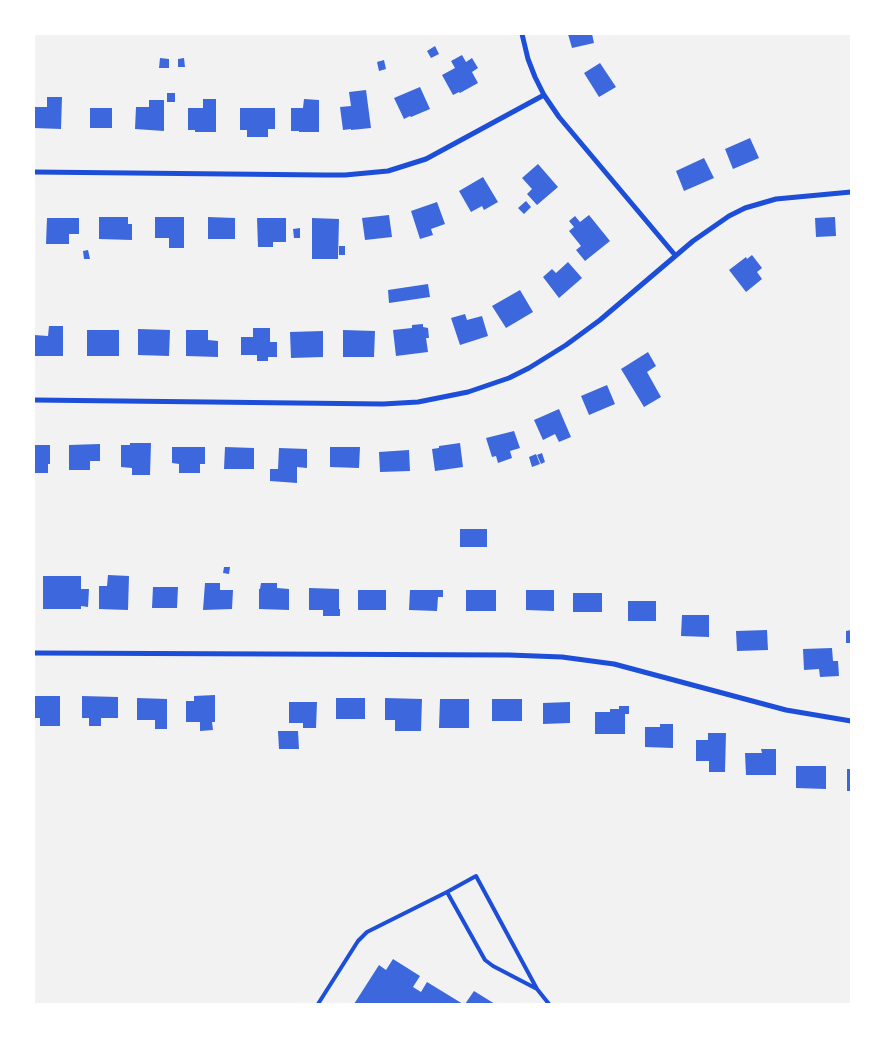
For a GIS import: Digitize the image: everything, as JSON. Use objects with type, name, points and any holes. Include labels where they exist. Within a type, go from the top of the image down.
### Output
[{"type":"street","points":[[522,34],[528,59],[544,96],[582,146],[676,255]]},
{"type":"street","points":[[34,172],[345,175],[388,170],[432,156],[544,96]]},
{"type":"street","points":[[34,400],[383,404],[444,398],[509,378],[550,357],[594,324],[711,227],[729,216],[753,205],[776,199],[792,196],[851,192]]},
{"type":"street","points":[[34,653],[526,655],[562,657],[614,664],[786,710],[851,721]]},
{"type":"lane","points":[[318,1004],[358,941],[368,932],[476,876],[537,989],[549,1004]]},
{"type":"lane","points":[[447,892],[485,960],[537,989]]},
{"type":"building","points":[[568,34],[592,34],[594,43],[572,48]]},
{"type":"building","points":[[435,46],[439,54],[431,58],[427,51]]},
{"type":"building","points":[[462,55],[466,62],[472,58],[478,68],[472,72],[478,83],[453,95],[442,75],[455,68],[451,61]]},
{"type":"building","points":[[160,58],[169,59],[169,68],[159,68]]},
{"type":"building","points":[[184,58],[185,67],[178,67],[178,59]]},
{"type":"building","points":[[384,60],[386,69],[379,71],[377,62]]},
{"type":"building","points":[[600,63],[616,87],[599,97],[584,73]]},
{"type":"building","points":[[420,87],[430,109],[404,119],[394,98]]},
{"type":"building","points":[[366,90],[371,128],[343,130],[340,107],[351,106],[349,92]]},
{"type":"building","points":[[167,93],[175,93],[175,102],[167,102]]},
{"type":"building","points":[[47,97],[62,97],[61,129],[34,128],[34,107],[47,107]]},
{"type":"building","points":[[203,99],[216,99],[216,132],[188,130],[188,108],[203,108]]},
{"type":"building","points":[[304,99],[319,100],[319,132],[291,131],[291,108],[303,108]]},
{"type":"building","points":[[149,100],[164,100],[164,131],[135,129],[136,107],[149,107]]},
{"type":"building","points":[[90,108],[112,108],[112,128],[90,128]]},
{"type":"building","points":[[240,108],[275,108],[275,129],[268,129],[268,137],[247,137],[247,130],[240,130]]},
{"type":"building","points":[[750,138],[759,158],[733,169],[725,149]]},
{"type":"building","points":[[704,158],[714,178],[684,191],[676,171]]},
{"type":"building","points":[[538,164],[558,187],[537,205],[527,194],[532,189],[522,178]]},
{"type":"building","points":[[483,177],[498,202],[484,210],[482,206],[471,212],[459,191]]},
{"type":"building","points":[[526,201],[531,207],[524,214],[518,208]]},
{"type":"building","points":[[437,202],[445,224],[431,229],[433,235],[420,239],[411,211]]},
{"type":"building","points":[[389,215],[392,237],[365,240],[362,218]]},
{"type":"building","points":[[589,215],[610,241],[585,261],[576,250],[581,246],[569,231],[574,227],[569,221],[575,216],[580,222]]},
{"type":"building","points":[[99,217],[128,217],[128,224],[132,224],[132,240],[99,239]]},
{"type":"building","points":[[155,217],[184,217],[184,248],[169,248],[169,238],[155,238]]},
{"type":"building","points":[[208,217],[235,218],[235,239],[208,239]]},
{"type":"building","points":[[835,217],[836,236],[816,237],[815,218]]},
{"type":"building","points":[[47,218],[79,218],[79,234],[69,234],[69,244],[46,244]]},
{"type":"building","points":[[257,218],[286,218],[286,242],[273,242],[273,247],[258,247]]},
{"type":"building","points":[[312,218],[339,219],[338,259],[312,259]]},
{"type":"building","points":[[300,228],[300,238],[294,238],[293,229]]},
{"type":"building","points":[[339,246],[345,246],[345,255],[339,255]]},
{"type":"building","points":[[88,250],[90,259],[84,259],[83,251]]},
{"type":"building","points":[[752,255],[762,268],[757,272],[762,279],[746,292],[729,270],[746,257],[747,259]]},
{"type":"building","points":[[568,262],[582,278],[559,298],[543,277],[552,269],[556,273]]},
{"type":"building","points":[[428,284],[430,297],[389,303],[388,290]]},
{"type":"building","points":[[520,290],[533,312],[506,328],[492,306]]},
{"type":"building","points":[[465,314],[467,320],[482,316],[488,336],[460,345],[451,318]]},
{"type":"building","points":[[423,324],[423,327],[428,328],[429,338],[426,338],[428,352],[396,356],[393,330],[412,328],[412,325]]},
{"type":"building","points":[[49,326],[63,326],[63,356],[34,356],[34,335],[48,336]]},
{"type":"building","points":[[253,328],[270,328],[270,342],[277,342],[277,357],[268,357],[268,361],[257,361],[257,355],[241,355],[241,337],[253,337]]},
{"type":"building","points":[[138,329],[170,330],[169,356],[138,355]]},
{"type":"building","points":[[87,330],[119,330],[119,356],[87,356]]},
{"type":"building","points":[[186,330],[208,330],[208,340],[218,341],[218,357],[186,356]]},
{"type":"building","points":[[343,330],[375,331],[374,357],[343,357]]},
{"type":"building","points":[[323,331],[323,357],[291,358],[290,332]]},
{"type":"building","points":[[648,352],[656,366],[647,372],[661,397],[644,407],[621,369]]},
{"type":"building","points":[[607,385],[615,404],[589,415],[581,396]]},
{"type":"building","points":[[559,409],[571,437],[559,442],[555,434],[543,440],[534,420]]},
{"type":"building","points":[[514,431],[520,448],[510,451],[512,458],[498,463],[496,456],[492,457],[486,438]]},
{"type":"building","points":[[130,443],[151,443],[150,475],[132,475],[132,468],[121,467],[121,445],[130,445]]},
{"type":"building","points":[[460,443],[463,467],[435,471],[432,449]]},
{"type":"building","points":[[100,444],[100,461],[90,461],[90,470],[69,470],[69,445]]},
{"type":"building","points":[[34,445],[50,445],[48,473],[34,473]]},
{"type":"building","points":[[172,447],[205,447],[205,464],[200,464],[200,473],[179,473],[179,464],[172,463]]},
{"type":"building","points":[[225,447],[254,448],[254,469],[224,469]]},
{"type":"building","points":[[330,447],[360,447],[359,468],[330,467]]},
{"type":"building","points":[[279,448],[307,449],[307,468],[297,467],[297,483],[270,481],[270,469],[278,469]]},
{"type":"building","points":[[409,450],[410,471],[380,472],[379,452]]},
{"type":"building","points":[[542,453],[545,462],[541,464],[537,455]]},
{"type":"building","points":[[536,454],[540,464],[532,467],[529,457]]},
{"type":"building","points":[[460,529],[487,529],[487,547],[460,547]]},
{"type":"building","points":[[224,567],[230,567],[229,574],[223,573]]},
{"type":"building","points":[[108,575],[129,576],[128,610],[99,609],[99,586],[107,586]]},
{"type":"building","points":[[43,576],[81,576],[81,589],[89,589],[88,607],[81,606],[81,609],[43,609]]},
{"type":"building","points":[[205,583],[220,583],[220,590],[233,590],[232,609],[203,610]]},
{"type":"building","points":[[261,583],[277,583],[277,588],[289,589],[289,610],[259,609],[259,589]]},
{"type":"building","points":[[153,587],[178,587],[177,608],[152,608]]},
{"type":"building","points":[[309,588],[339,589],[340,616],[323,616],[323,610],[309,610]]},
{"type":"building","points":[[358,590],[386,590],[386,610],[358,610]]},
{"type":"building","points":[[410,590],[443,590],[443,597],[438,597],[437,611],[409,610]]},
{"type":"building","points":[[466,590],[496,590],[496,611],[466,611]]},
{"type":"building","points":[[526,590],[554,590],[554,611],[526,610]]},
{"type":"building","points":[[573,593],[602,593],[602,612],[573,612]]},
{"type":"building","points":[[628,601],[656,601],[656,621],[628,621]]},
{"type":"building","points":[[682,615],[709,615],[709,637],[681,636]]},
{"type":"building","points":[[767,630],[768,650],[737,651],[736,631]]},
{"type":"building","points":[[851,630],[851,643],[846,643],[846,631]]},
{"type":"building","points":[[832,648],[833,661],[838,661],[839,676],[820,677],[819,669],[804,670],[803,649]]},
{"type":"building","points":[[215,695],[215,722],[212,722],[213,730],[200,731],[200,722],[186,722],[186,701],[194,701],[194,696]]},
{"type":"building","points":[[34,696],[60,696],[60,726],[40,726],[40,718],[34,718]]},
{"type":"building","points":[[82,696],[118,697],[118,718],[101,718],[101,726],[89,726],[89,718],[82,718]]},
{"type":"building","points":[[137,698],[167,699],[167,729],[155,729],[155,720],[137,720]]},
{"type":"building","points":[[336,698],[365,698],[365,719],[336,719]]},
{"type":"building","points":[[385,698],[422,699],[421,731],[395,731],[395,720],[385,720]]},
{"type":"building","points":[[440,699],[469,699],[469,728],[439,728]]},
{"type":"building","points":[[492,699],[522,699],[522,721],[492,721]]},
{"type":"building","points":[[289,702],[317,702],[316,728],[303,728],[303,723],[289,723]]},
{"type":"building","points":[[570,702],[570,723],[543,724],[543,703]]},
{"type":"building","points":[[619,706],[629,706],[629,714],[625,714],[625,734],[595,734],[595,712],[610,712],[610,709],[619,709]]},
{"type":"building","points":[[660,724],[673,724],[673,748],[645,747],[645,727],[660,727]]},
{"type":"building","points":[[278,731],[298,731],[299,749],[279,749]]},
{"type":"building","points":[[708,733],[726,733],[725,772],[709,772],[709,761],[696,761],[696,740],[708,740]]},
{"type":"building","points":[[761,749],[776,749],[776,775],[746,775],[745,753],[762,753]]},
{"type":"building","points":[[796,766],[826,766],[826,789],[796,788]]},
{"type":"building","points":[[847,769],[851,769],[851,791],[847,791]]},
{"type":"building","points":[[393,959],[420,976],[413,987],[421,992],[427,982],[463,1004],[354,1004],[379,965],[386,970]]},
{"type":"building","points":[[474,991],[495,1004],[465,1004]]}]
